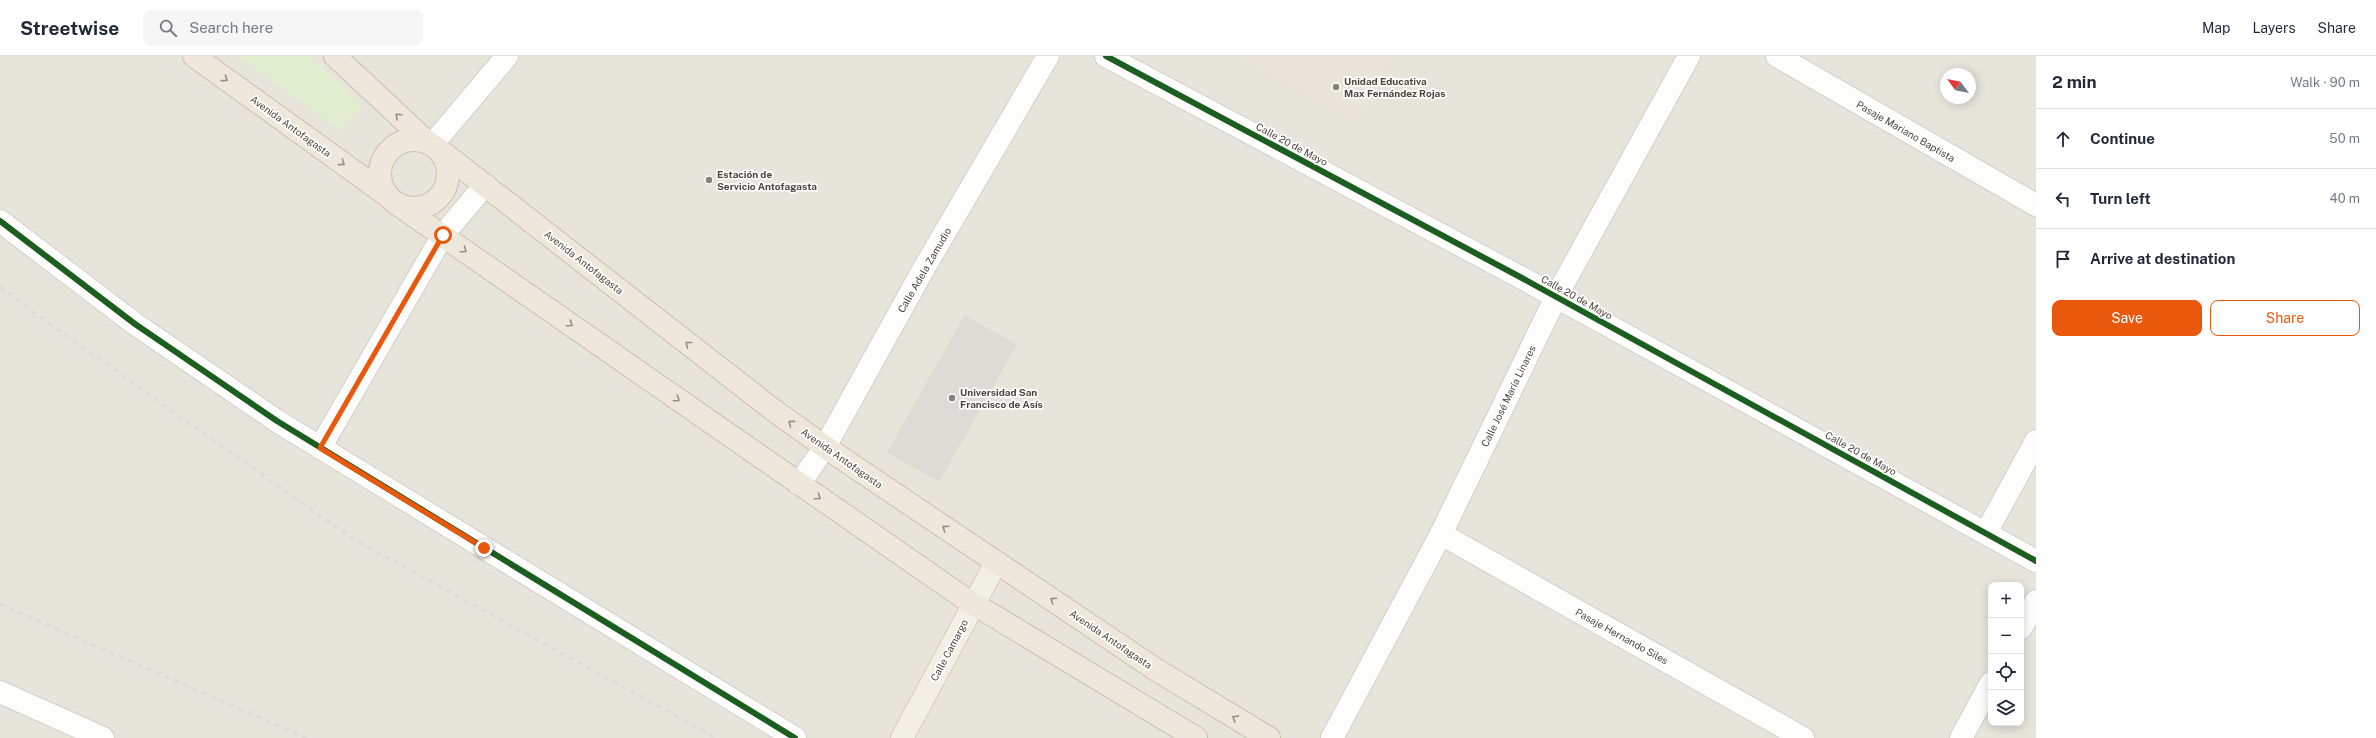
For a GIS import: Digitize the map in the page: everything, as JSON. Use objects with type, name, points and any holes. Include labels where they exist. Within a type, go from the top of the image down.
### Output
[{"type":"highway","name":"Avenida Antofagasta","points":[[194,56],[393,200],[799,484],[974,604],[1196,738]]},
{"type":"highway","name":"Avenida Antofagasta","points":[[335,56],[432,145],[825,447],[1155,669],[1269,738]]},
{"type":"highway","points":[[416,140],[432,145],[444,156],[448,167],[448,178],[438,198],[430,205],[419,208],[408,208],[393,200],[382,187],[380,176],[386,154],[394,146],[405,141],[416,140]]},
{"type":"main road","name":"Calle Camargo","points":[[902,738],[996,563]]},
{"type":"street","points":[[432,145],[507,56]]},
{"type":"street","name":"Calle Adela Zamudio","points":[[799,484],[825,447],[923,270],[1048,56]]},
{"type":"street","name":"Calle 20 de Mayo","points":[[1106,56],[1556,297],[2036,561]]},
{"type":"street","name":"Calle José María Linares","points":[[1332,738],[1441,534],[1556,297],[1689,56]]},
{"type":"street","name":"Pasaje Mariano Baptista","points":[[1777,56],[2036,205]]},
{"type":"street","points":[[320,448],[443,235],[485,185]]},
{"type":"street","points":[[0,221],[135,324],[320,448],[795,738]]},
{"type":"street","points":[[1986,533],[2036,441]]},
{"type":"street","name":"Pasaje Hernando Siles","points":[[1441,534],[1803,738]]},
{"type":"street","points":[[2024,623],[2036,601]]},
{"type":"street","points":[[1961,738],[1988,688]]},
{"type":"street","points":[[0,692],[103,738]]},
{"type":"shaded area","points":[[0,56],[2036,56],[2036,738],[0,738]]},
{"type":"shaded area","name":"Unidad Educativa Max Fernández Rojas","points":[[1241,56],[1390,56],[1356,118]]},
{"type":"green space","points":[[238,56],[310,56],[363,105],[340,130]]},
{"type":"building","name":"Universidad San Francisco de Asís","points":[[965,316],[1016,345],[939,481],[888,452]]},
{"type":"railway","points":[[0,287],[350,537],[716,738]]},
{"type":"railway","points":[[0,604],[307,738]]},
{"type":"cycle path","points":[[1106,56],[1522,278],[2036,561]]},
{"type":"cycle path","points":[[0,221],[135,324],[277,421],[795,738]]},
{"type":"place","name":"Unidad Educativa Max Fernández Rojas","points":[[1336,87]]},
{"type":"place","name":"Estación de Servicio Antofagasta","points":[[709,180]]},
{"type":"place","name":"Universidad San Francisco de Asís","points":[[952,398]]},
{"type":"route","points":[[443,235],[320,448],[484,548]]}]
